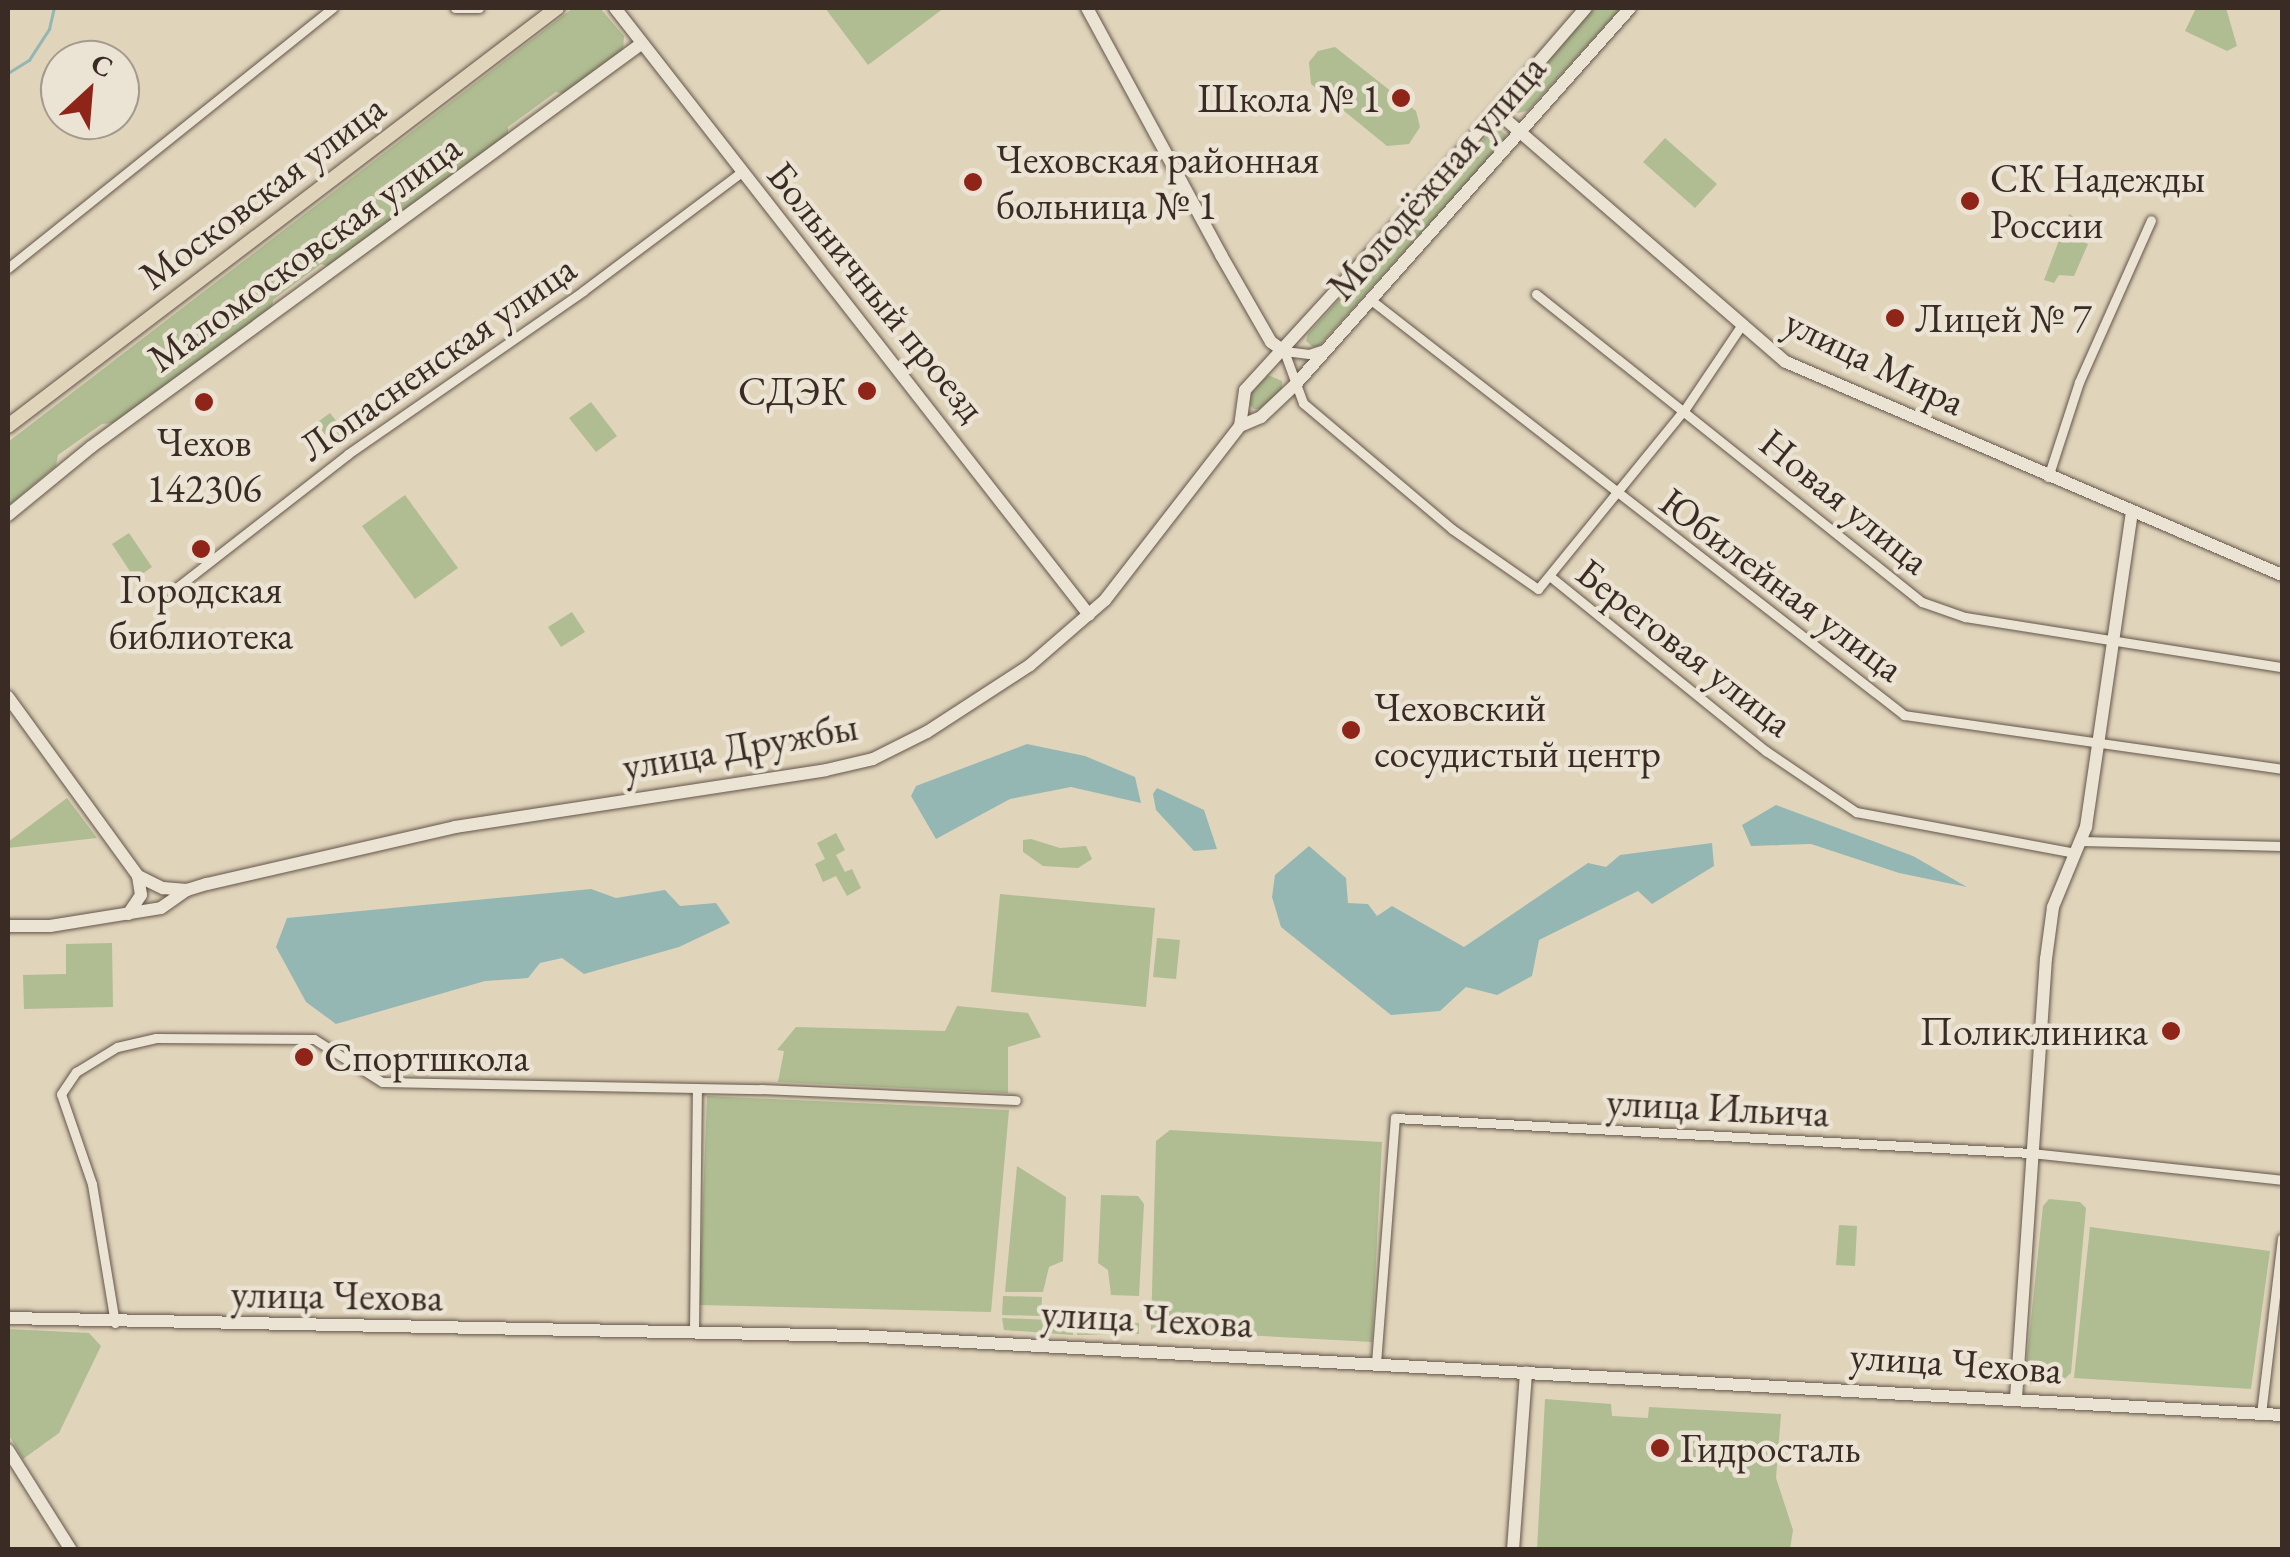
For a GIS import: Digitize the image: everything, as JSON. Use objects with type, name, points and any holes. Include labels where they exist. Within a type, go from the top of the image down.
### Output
[{"type":"main road","name":"Московская улица","points":[[8,426],[557,8]]},
{"type":"street","points":[[8,268],[333,8]]},
{"type":"street","points":[[455,8],[478,8]]},
{"type":"street","name":"Больничный проезд","points":[[614,8],[1089,615]]},
{"type":"street","points":[[1087,8],[1220,255],[1271,342],[1284,351]]},
{"type":"street","name":"Молодёжная улица","points":[[1284,351],[1586,8]]},
{"type":"street","name":"Молодёжная улица","points":[[1296,385],[1630,8]]},
{"type":"street","name":"Маломосковская улица","points":[[8,514],[91,447],[641,44]]},
{"type":"street","name":"улица Мира","points":[[1497,112],[1786,362],[2282,576]]},
{"type":"street","name":"Лопасненская улица","points":[[171,592],[348,454],[583,292],[740,172]]},
{"type":"street","points":[[2048,477],[2079,382],[2151,220]]},
{"type":"street","name":"Новая улица","points":[[1536,294],[1685,409],[1922,602],[1965,617],[2282,667]]},
{"type":"street","name":"Юбилейная улица","points":[[1371,300],[1904,715],[2282,769]]},
{"type":"street","points":[[1552,576],[1685,409],[1741,326]]},
{"type":"street","name":"Молодёжная улица","points":[[1303,330],[1306,349],[1325,348]]},
{"type":"street","name":"Молодёжная улица","points":[[1284,351],[1325,348]]},
{"type":"street","name":"Береговая улица","points":[[1284,351],[1303,403],[1452,529],[1538,589],[1552,576],[1766,752],[1856,812],[2078,847],[2282,846]]},
{"type":"street","name":"улица Дружбы","points":[[1240,426],[1245,390],[1284,351]]},
{"type":"street","name":"улица Дружбы","points":[[138,876],[163,888],[187,890],[455,827],[799,776],[873,758],[927,732],[1030,665],[1089,615],[1240,426],[1262,417],[1296,385]]},
{"type":"street","points":[[2016,1398],[2030,1153],[2053,908],[2078,847],[2098,745],[2132,514]]},
{"type":"street","points":[[8,697],[138,876],[141,896],[128,914]]},
{"type":"street","name":"улица Дружбы","points":[[8,926],[50,926],[161,908],[187,890]]},
{"type":"street","points":[[115,1323],[92,1184],[62,1094],[76,1072],[117,1047],[156,1038],[314,1038],[382,1082],[1016,1100]]},
{"type":"street","points":[[694,1330],[697,1088]]},
{"type":"street","name":"улица Ильича","points":[[1376,1363],[1395,1118],[2030,1153],[2282,1180]]},
{"type":"street","points":[[2261,1414],[2282,1238]]},
{"type":"street","name":"улица Чехова","points":[[8,1318],[115,1323],[694,1330],[1376,1363],[2282,1415]]},
{"type":"street","points":[[1513,1550],[1526,1372]]},
{"type":"street","points":[[8,1450],[70,1550]]},
{"type":"green space","points":[[573,8],[600,8],[624,36],[623,51],[566,94],[556,92],[508,127],[508,137],[330,267],[321,264],[273,300],[272,309],[113,423],[102,424],[58,455],[56,466],[8,506],[8,442]]},
{"type":"green space","points":[[825,8],[944,8],[868,65]]},
{"type":"green space","points":[[1592,8],[1621,8],[1528,111],[1517,113],[1511,107],[1517,94]]},
{"type":"green space","points":[[2196,8],[2226,8],[2237,46],[2227,51],[2185,31]]},
{"type":"green space","points":[[1335,47],[1416,111],[1420,127],[1409,144],[1387,146],[1311,84],[1309,62],[1318,51]]},
{"type":"green space","points":[[1496,126],[1506,135],[1505,140],[1319,346],[1313,347],[1306,341],[1308,334]]},
{"type":"green space","points":[[1665,138],[1717,184],[1695,208],[1643,162]]},
{"type":"green space","points":[[2069,214],[2086,224],[2079,239],[2088,244],[2074,276],[2059,275],[2054,283],[2044,280]]},
{"type":"green space","points":[[1268,375],[1282,381],[1282,390],[1263,409],[1254,409],[1248,403],[1250,394]]},
{"type":"green space","points":[[591,402],[617,436],[596,452],[569,418]]},
{"type":"green space","points":[[330,413],[345,432],[323,449],[308,429]]},
{"type":"green space","points":[[405,495],[458,568],[415,599],[362,526]]},
{"type":"green space","points":[[129,533],[152,567],[135,579],[112,544]]},
{"type":"green space","points":[[572,612],[585,632],[561,647],[548,627]]},
{"type":"green space","points":[[67,798],[97,838],[8,848],[8,842]]},
{"type":"green space","points":[[836,833],[845,850],[836,855],[845,872],[852,869],[861,888],[847,896],[836,876],[823,882],[815,864],[825,859],[817,843]]},
{"type":"green space","points":[[1023,840],[1060,848],[1086,846],[1092,859],[1078,868],[1043,866],[1023,852]]},
{"type":"green space","points":[[1000,894],[1155,908],[1146,1007],[991,992]]},
{"type":"green space","points":[[1157,938],[1180,940],[1176,979],[1153,977]]},
{"type":"green space","points":[[112,943],[113,1007],[24,1009],[23,975],[66,974],[66,944]]},
{"type":"green space","points":[[957,1006],[1028,1013],[1041,1037],[1008,1047],[1008,1093],[778,1082],[784,1051],[777,1050],[796,1027],[945,1031]]},
{"type":"green space","points":[[707,1096],[1009,1110],[991,1312],[699,1305]]},
{"type":"green space","points":[[1170,1130],[1382,1142],[1372,1342],[1151,1330],[1156,1141]]},
{"type":"green space","points":[[1017,1166],[1066,1197],[1063,1261],[1049,1267],[1043,1292],[1005,1292]]},
{"type":"green space","points":[[1101,1195],[1138,1196],[1144,1204],[1139,1296],[1111,1295],[1108,1270],[1098,1263]]},
{"type":"green space","points":[[2049,1199],[2080,1202],[2086,1208],[2071,1373],[2063,1380],[2033,1377],[2026,1367],[2043,1206]]},
{"type":"green space","points":[[1839,1225],[1857,1226],[1855,1266],[1836,1265]]},
{"type":"green space","points":[[2090,1227],[2270,1251],[2251,1389],[2074,1378]]},
{"type":"green space","points":[[1003,1296],[1042,1297],[1041,1316],[1002,1315]]},
{"type":"green space","points":[[1002,1318],[1073,1321],[1073,1335],[1004,1330]]},
{"type":"green space","points":[[1077,1321],[1139,1323],[1139,1334],[1077,1335]]},
{"type":"green space","points":[[8,1329],[89,1333],[101,1346],[59,1433],[23,1459],[8,1434]]},
{"type":"green space","name":"Гидросталь","points":[[1545,1399],[1611,1404],[1612,1416],[1648,1418],[1649,1407],[1781,1414],[1776,1478],[1793,1530],[1790,1549],[1537,1549]]},
{"type":"water","points":[[1027,744],[1085,756],[1135,777],[1141,803],[1071,787],[1010,799],[936,839],[911,796],[916,786]]},
{"type":"water","points":[[1157,788],[1204,810],[1217,849],[1194,851],[1156,810],[1153,794]]},
{"type":"water","points":[[1776,805],[1913,856],[1967,887],[1899,873],[1811,844],[1751,846],[1742,825]]},
{"type":"water","points":[[1712,843],[1714,866],[1652,904],[1638,891],[1539,940],[1532,976],[1497,995],[1466,987],[1440,1011],[1391,1015],[1281,927],[1272,897],[1275,875],[1309,846],[1346,878],[1348,903],[1368,904],[1377,916],[1392,906],[1464,947],[1588,863],[1606,867],[1620,855]]},
{"type":"water","points":[[591,889],[616,898],[665,890],[680,906],[716,903],[730,923],[679,947],[584,974],[562,958],[540,963],[528,978],[485,981],[336,1024],[306,1002],[276,947],[287,918]]},
{"type":"waterway","points":[[8,73],[29,60],[49,29],[54,8]]},
{"type":"place","name":"Школа № 1","points":[[1401,98]]},
{"type":"place","name":"Чеховская районная больница № 1","points":[[973,182]]},
{"type":"place","name":"СК Надежды России","points":[[1970,201]]},
{"type":"place","name":"Лицей № 7","points":[[1895,318]]},
{"type":"place","name":"СДЭК","points":[[867,391]]},
{"type":"place","name":"Чехов 142306","points":[[204,402]]},
{"type":"place","name":"Городская библиотека","points":[[201,549]]},
{"type":"place","name":"Чеховский сосудистый центр","points":[[1351,730]]},
{"type":"place","name":"Поликлиника","points":[[2171,1031]]},
{"type":"place","name":"Спортшкола","points":[[304,1057]]},
{"type":"place","name":"Гидросталь","points":[[1660,1448]]}]
